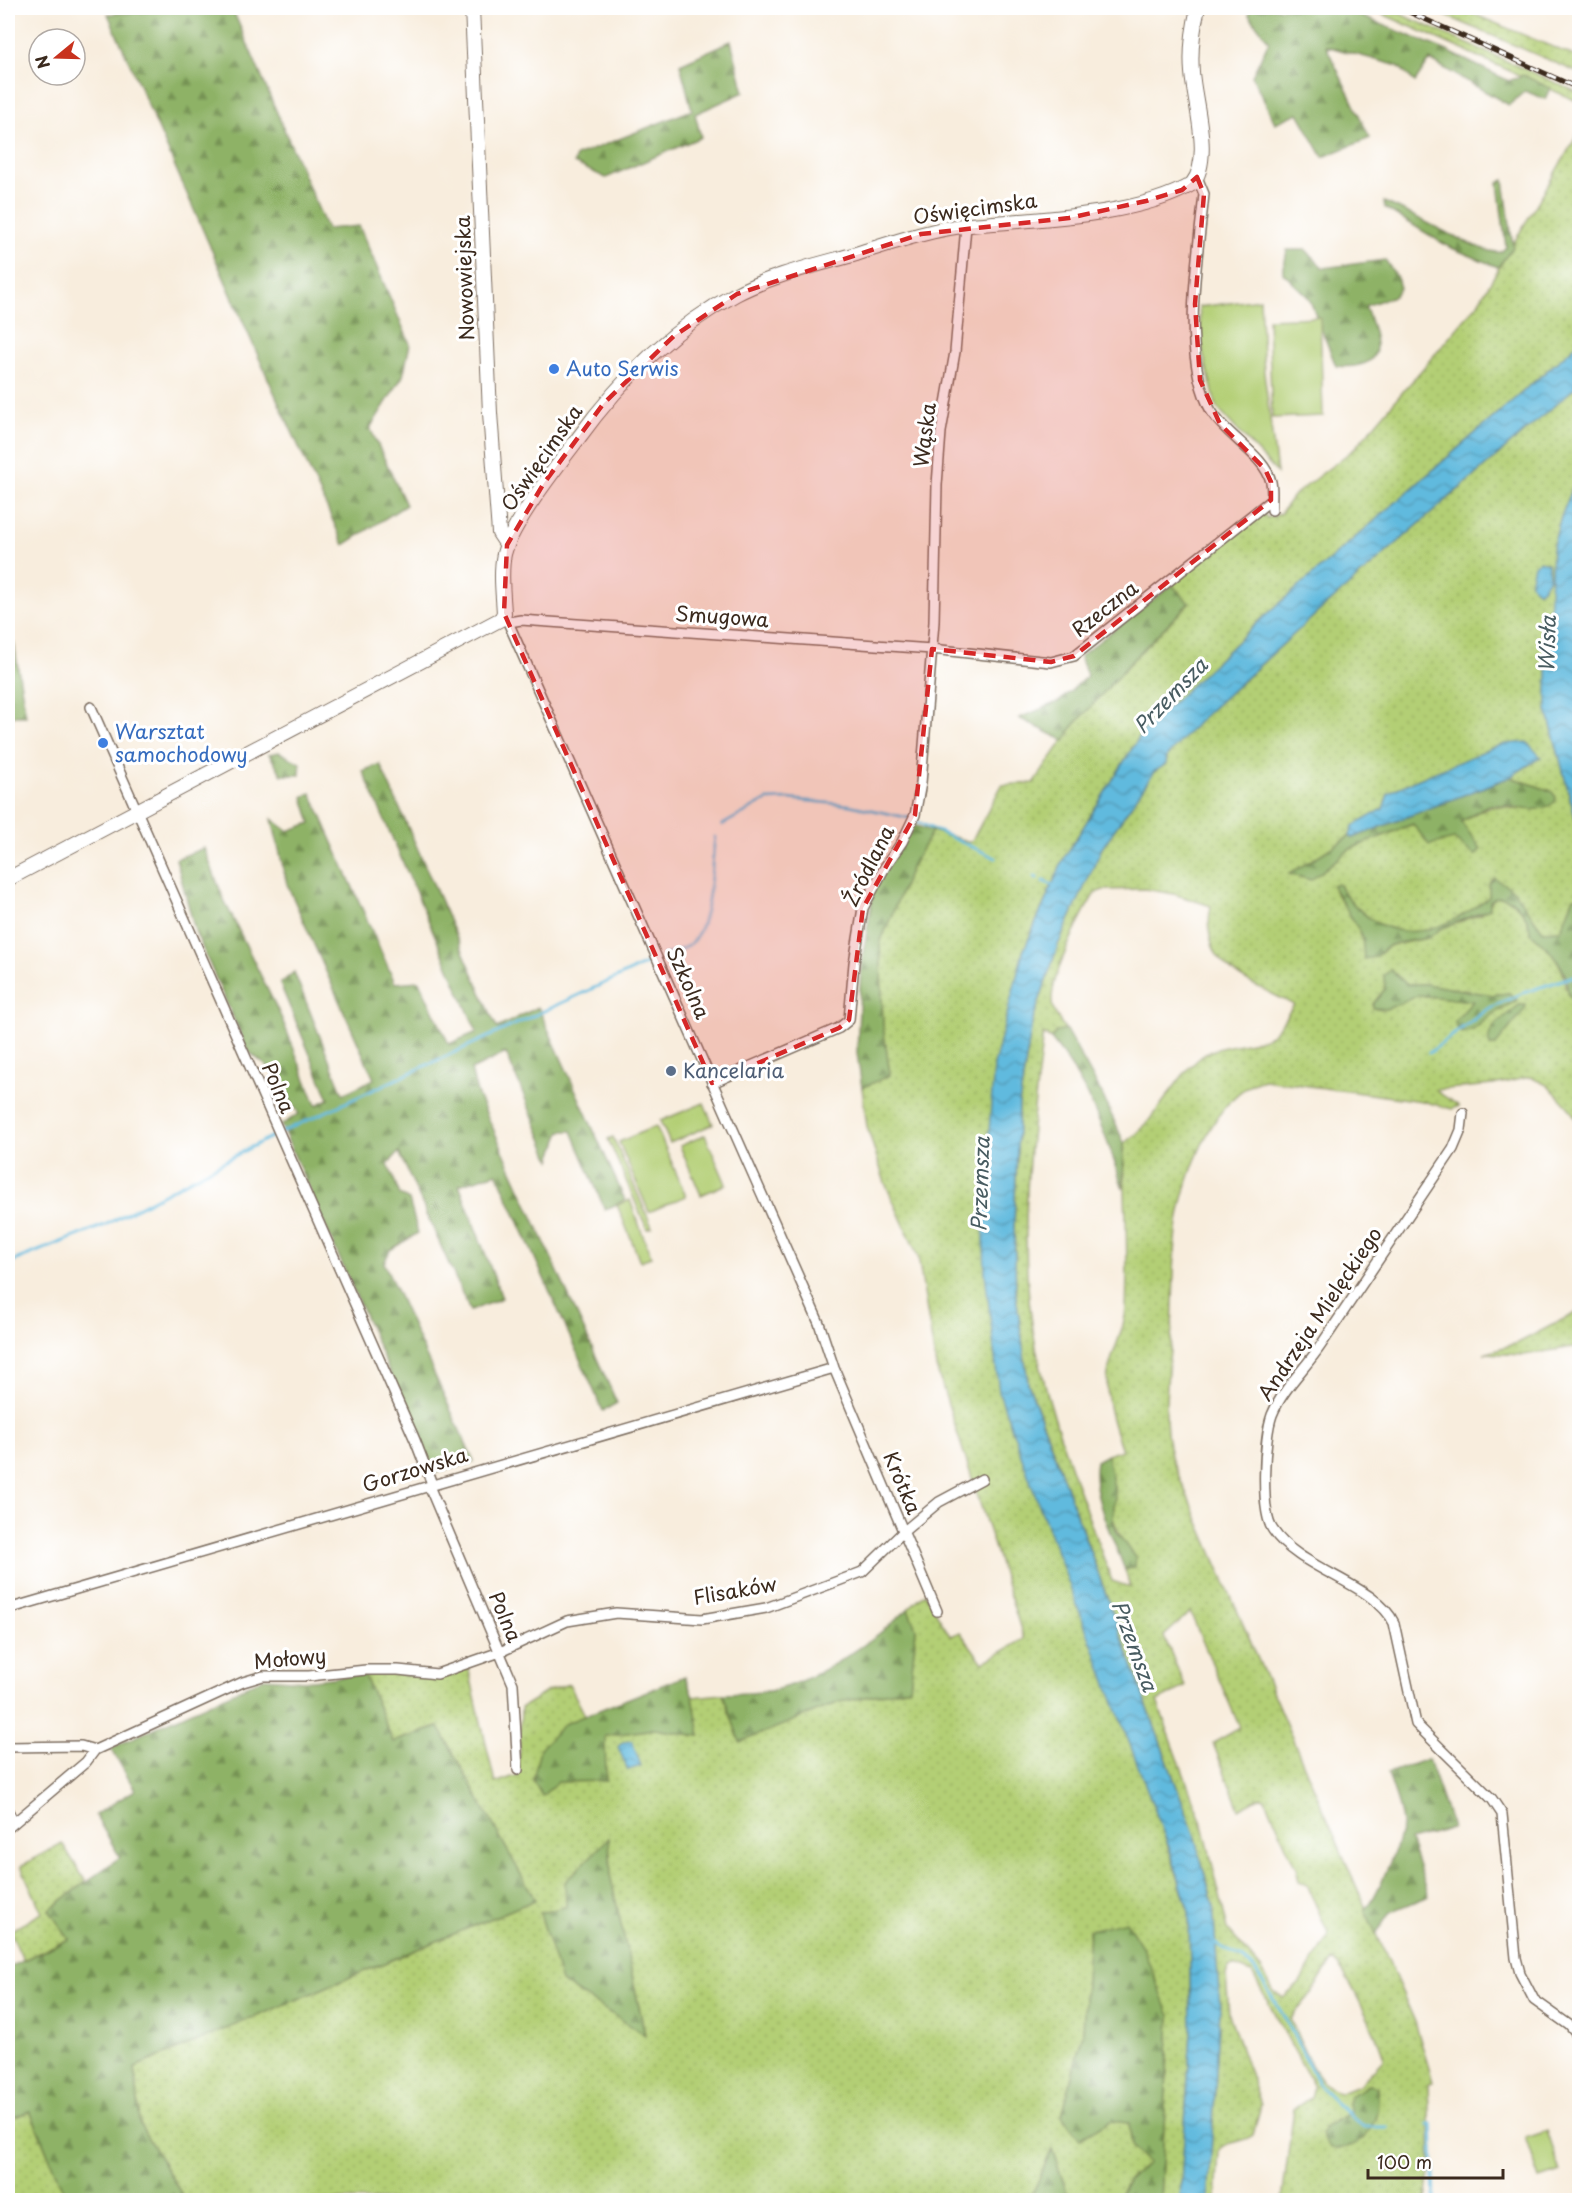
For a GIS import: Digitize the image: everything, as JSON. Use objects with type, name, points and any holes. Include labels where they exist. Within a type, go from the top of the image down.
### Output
[{"type":"street","name":"Nowowiejska","points":[[472,8],[490,413],[500,533],[507,545]]},
{"type":"street","points":[[1197,177],[1202,147],[1192,71],[1191,34],[1198,8]]},
{"type":"street","name":"Oświęcimska","points":[[507,617],[502,568],[507,545],[544,483],[604,403],[674,336],[705,313],[737,294],[789,274],[921,234],[966,226],[1080,215],[1146,201],[1182,190],[1197,177]]},
{"type":"street","name":"Rzeczna","points":[[932,649],[1051,662],[1074,656],[1272,505],[1271,482],[1265,469],[1220,424],[1208,405],[1200,380],[1194,334],[1203,194],[1197,177]]},
{"type":"street","name":"Wąska","points":[[932,649],[941,432],[955,352],[966,226]]},
{"type":"street","points":[[8,879],[507,617]]},
{"type":"street","name":"Smugowa","points":[[507,617],[521,620],[932,649]]},
{"type":"street","name":"Szkolna","points":[[507,617],[819,1323],[834,1368]]},
{"type":"street","name":"Źródlana","points":[[712,1083],[839,1028],[849,1020],[854,963],[863,908],[913,819],[921,783],[932,649]]},
{"type":"street","name":"Polna","points":[[91,707],[415,1440],[430,1485],[515,1691],[518,1770]]},
{"type":"street","name":"Andrzeja Mielęckiego","points":[[1463,1113],[1461,1130],[1453,1149],[1314,1356],[1284,1393],[1272,1414],[1267,1432],[1265,1512],[1271,1527],[1282,1540],[1324,1571],[1377,1601],[1389,1614],[1394,1623],[1416,1724],[1492,1799],[1502,1814],[1516,1958],[1520,1973],[1534,2000],[1569,2025],[1580,2038]]},
{"type":"street","name":"Gorzowska","points":[[8,1608],[834,1368]]},
{"type":"street","name":"Krótka","points":[[834,1368],[937,1611]]},
{"type":"street","name":"Flisaków","points":[[500,1652],[567,1621],[577,1619],[616,1613],[702,1619],[766,1608],[862,1572],[903,1532],[939,1502],[982,1479]]},
{"type":"street","name":"Mołowy","points":[[95,1750],[234,1686],[263,1676],[309,1676],[398,1670],[437,1674],[500,1652]]},
{"type":"street","points":[[8,1747],[81,1746],[95,1750],[86,1762],[11,1826],[8,1811]]},
{"type":"highlighted area","points":[[1197,177],[1204,194],[1195,304],[1200,380],[1220,424],[1265,469],[1271,482],[1271,500],[1074,656],[1051,662],[932,649],[915,815],[863,908],[849,1020],[839,1028],[712,1083],[504,613],[507,545],[544,483],[604,403],[674,336],[737,294],[921,234],[1069,218],[1146,201],[1182,190]]},
{"type":"green space","points":[[232,8],[327,229],[359,226],[410,344],[403,376],[370,428],[406,505],[344,545],[281,408],[108,14]]},
{"type":"green space","points":[[1251,8],[1341,8],[1445,50],[1509,81],[1523,75],[1550,88],[1545,99],[1525,91],[1509,105],[1430,60],[1415,82],[1398,66],[1326,46],[1370,138],[1323,157],[1298,113],[1275,123],[1252,76],[1269,41],[1249,15]]},
{"type":"green space","points":[[1369,8],[1387,8],[1579,93],[1579,102]]},
{"type":"green space","points":[[1428,8],[1459,8],[1579,58],[1579,73]]},
{"type":"green space","points":[[731,41],[744,92],[695,114],[701,137],[606,178],[574,163],[576,156],[692,110],[680,64]]},
{"type":"green space","points":[[1579,132],[1579,343],[1257,623],[1143,731],[1064,858],[1023,952],[985,1273],[1189,1912],[1191,2032],[1180,2200],[1160,2200],[1170,2016],[1089,1931],[1083,2033],[1062,2116],[1080,2139],[1110,2121],[1129,2123],[1132,2147],[1148,2163],[1130,2178],[1117,2200],[1102,2200],[1067,2193],[1052,2149],[1030,2200],[185,2200],[140,2125],[135,2067],[535,1900],[438,1727],[393,1742],[364,1674],[385,1672],[435,1679],[468,1666],[495,1783],[518,1775],[521,1708],[548,1691],[569,1684],[586,1717],[564,1724],[558,1782],[606,1781],[604,1736],[655,1729],[700,1736],[693,1697],[723,1694],[740,1742],[840,1702],[910,1688],[916,1629],[908,1609],[925,1593],[950,1636],[960,1632],[983,1663],[1024,1639],[936,1367],[918,1256],[885,1183],[867,1127],[862,1088],[890,1075],[883,1026],[880,943],[911,868],[932,831],[971,842],[1002,785],[1034,783],[1071,729],[1138,654],[1189,604],[1172,585],[1262,511],[1267,518],[1280,514],[1293,496],[1354,449],[1477,305]],"holes":[[[609,1839],[611,1879],[645,2034],[540,1913],[566,1907]]]},
{"type":"green space","points":[[1504,180],[1513,247],[1498,267],[1449,247],[1385,208],[1384,202],[1479,247],[1501,252],[1506,247],[1498,183]]},
{"type":"green space","points":[[1287,250],[1306,250],[1323,268],[1385,260],[1397,277],[1400,288],[1394,296],[1365,306],[1374,330],[1376,351],[1365,364],[1336,366],[1309,298],[1283,273]]},
{"type":"green space","points":[[1260,299],[1264,372],[1277,473],[1217,408],[1203,353],[1199,307]]},
{"type":"green space","points":[[1320,317],[1323,416],[1272,418],[1268,319]]},
{"type":"green space","points":[[1579,384],[1579,472],[1561,517],[1552,549],[1547,710],[1579,832],[1579,897],[1574,897],[1561,930],[1543,931],[1513,890],[1490,888],[1490,897],[1469,912],[1448,923],[1427,930],[1408,932],[1389,928],[1371,920],[1354,905],[1338,884],[1333,889],[1359,929],[1364,948],[1381,953],[1388,946],[1428,938],[1440,929],[1481,914],[1496,896],[1514,903],[1524,914],[1530,933],[1543,943],[1559,963],[1565,987],[1576,998],[1579,996],[1579,1124],[1570,1109],[1549,1086],[1530,1077],[1493,1085],[1435,1090],[1459,1106],[1452,1109],[1422,1101],[1264,1080],[1246,1088],[1230,1102],[1215,1120],[1203,1142],[1193,1165],[1180,1211],[1176,1243],[1166,1410],[1168,1443],[1172,1460],[1415,2022],[1433,2082],[1428,2083],[1431,2167],[1426,2200],[1282,2200],[1294,2109],[1311,2097],[1314,2087],[1252,1973],[1234,1966],[1229,1967],[1226,1975],[1229,2014],[1261,2105],[1253,2135],[1230,2143],[1219,2151],[1216,2200],[1208,2200],[1220,2009],[1213,1904],[1193,1831],[1028,1382],[1016,1295],[1014,1225],[1019,1104],[1032,1023],[1058,945],[1102,848],[1154,772],[1166,764],[1167,756],[1202,718],[1316,614]],"holes":[[[1505,744],[1519,744],[1541,757],[1510,777],[1551,791],[1518,810],[1501,807],[1488,808],[1461,822],[1481,849],[1413,824],[1350,849],[1311,880],[1290,874],[1350,836],[1353,827],[1383,809],[1388,794]],[[1145,889],[1174,894],[1211,906],[1209,928],[1212,945],[1220,959],[1245,980],[1294,1005],[1278,1028],[1265,1038],[1218,1049],[1201,1057],[1181,1078],[1144,1126],[1124,1143],[1126,1308],[1108,1372],[1107,1384],[1111,1417],[1122,1450],[1107,1455],[1115,1493],[1113,1519],[1134,1567],[1125,1570],[1130,1587],[1112,1581],[1060,1436],[1036,1347],[1027,1269],[1027,1190],[1043,1034],[1051,1039],[1061,1030],[1066,1030],[1053,1009],[1053,990],[1061,962],[1095,893],[1103,890]],[[1398,979],[1406,984],[1425,984],[1492,995],[1509,993],[1505,1008],[1494,1013],[1473,1030],[1473,1001],[1419,995],[1386,1009],[1373,1004],[1385,989],[1385,980]],[[1190,1612],[1240,1728],[1213,1743],[1239,1809],[1261,1797],[1265,1798],[1296,1868],[1299,1882],[1307,1885],[1329,1935],[1300,1983],[1283,1998],[1274,1992],[1262,1970],[1228,1930],[1204,1829],[1157,1701],[1185,1687],[1164,1636]],[[1333,1960],[1346,1977],[1361,2005],[1380,2046],[1383,2060],[1359,2085],[1339,2093],[1330,2088],[1315,2071],[1290,2019],[1308,1998]],[[1368,2085],[1377,2087],[1376,2114],[1372,2127],[1364,2139],[1334,2121],[1351,2113],[1350,2096]]]},
{"type":"green space","points":[[1172,585],[1189,603],[1138,654],[1071,729],[1065,741],[1019,718],[1060,701],[1087,676],[1080,656]]},
{"type":"green space","points":[[8,633],[14,644],[26,716],[8,716]]},
{"type":"green space","points":[[279,752],[300,763],[300,775],[282,775],[269,754]]},
{"type":"green space","points":[[380,764],[497,1028],[538,1007],[625,1200],[605,1210],[572,1131],[561,1131],[551,1160],[506,1053],[471,1070],[477,1093],[617,1403],[603,1411],[497,1173],[459,1185],[502,1298],[470,1311],[399,1152],[388,1164],[400,1195],[409,1200],[418,1233],[390,1250],[384,1263],[474,1462],[434,1473],[281,1125],[299,1114],[274,1072],[248,1051],[195,931],[176,859],[204,848],[224,900],[282,1019],[316,1105],[329,1099],[280,984],[294,972],[343,1094],[374,1079],[287,884],[272,819],[288,831],[311,823],[303,797],[311,793],[395,983],[419,981],[449,1044],[477,1032],[363,771]]},
{"type":"green space","points":[[1510,777],[1551,791],[1556,797],[1555,802],[1546,807],[1530,810],[1490,805],[1475,812],[1461,822],[1481,849],[1475,856],[1454,839],[1429,845],[1413,824],[1350,849],[1311,880],[1289,874],[1350,836],[1352,838]]},
{"type":"green space","points":[[913,825],[932,831],[911,868],[880,943],[883,1026],[890,1075],[862,1088],[857,1053],[861,966],[874,889]]},
{"type":"green space","points":[[1495,878],[1513,890],[1543,931],[1561,930],[1574,897],[1579,897],[1579,996],[1571,998],[1561,966],[1549,950],[1530,933],[1527,918],[1510,900],[1497,898],[1490,901],[1490,909],[1440,929],[1428,938],[1397,943],[1388,946],[1376,957],[1364,959],[1362,935],[1332,885],[1338,884],[1354,905],[1371,919],[1389,928],[1408,931],[1427,930],[1468,912],[1489,897],[1489,884]]},
{"type":"green space","points":[[1391,970],[1406,984],[1425,984],[1492,995],[1509,993],[1517,1000],[1494,1013],[1473,1030],[1462,1033],[1456,1027],[1455,1021],[1473,1001],[1419,995],[1386,1009],[1373,1008],[1373,1004],[1385,989],[1384,975]]},
{"type":"green space","points":[[1519,1005],[1526,1005],[1525,1009],[1495,1046],[1490,1046],[1490,1034],[1493,1028]]},
{"type":"green space","points":[[1066,1030],[1102,1094],[1124,1143],[1123,1189],[1110,1149],[1085,1091],[1051,1039],[1056,1032]]},
{"type":"green space","points":[[704,1103],[713,1124],[670,1143],[660,1121]]},
{"type":"green space","points":[[656,1126],[686,1196],[649,1212],[619,1142]]},
{"type":"green space","points":[[705,1135],[726,1184],[701,1195],[680,1146]]},
{"type":"green space","points":[[613,1137],[652,1227],[647,1229],[608,1139]]},
{"type":"green space","points":[[630,1200],[651,1257],[640,1261],[617,1205]]},
{"type":"green space","points":[[1579,1311],[1579,1346],[1524,1355],[1484,1353],[1518,1343]]},
{"type":"green space","points":[[1107,1455],[1115,1493],[1113,1519],[1117,1533],[1136,1559],[1134,1567],[1125,1570],[1099,1502],[1096,1488],[1096,1461]]},
{"type":"green space","points":[[908,1609],[916,1629],[910,1688],[840,1702],[740,1742],[723,1694],[771,1691],[812,1676],[864,1645]]},
{"type":"green space","points":[[364,1674],[393,1742],[439,1727],[535,1900],[135,2067],[140,2125],[185,2200],[67,2200],[30,2111],[14,2117],[8,2102],[8,1968],[69,1939],[49,1910],[120,1857],[95,1815],[135,1790],[111,1748],[264,1678],[304,1681]]},
{"type":"green space","points":[[685,1676],[693,1697],[700,1736],[655,1729],[605,1736],[606,1781],[558,1782],[542,1796],[533,1780],[540,1749],[564,1724]]},
{"type":"green space","points":[[1428,1759],[1452,1828],[1410,1840],[1429,1896],[1390,1912],[1376,1934],[1365,1910],[1388,1867],[1402,1822],[1388,1773]]},
{"type":"green space","points":[[609,1838],[611,1879],[645,2035],[561,1982],[540,1913],[566,1907],[565,1882]]},
{"type":"green space","points":[[62,1843],[86,1882],[49,1910],[69,1939],[23,1960],[10,1931],[42,1913],[21,1866]]},
{"type":"green space","points":[[1126,1921],[1143,1948],[1170,2016],[1160,2200],[1117,2200],[1130,2178],[1148,2163],[1132,2147],[1129,2123],[1110,2121],[1080,2139],[1062,2116],[1083,2033],[1089,1930]]},
{"type":"green space","points":[[1368,2085],[1377,2087],[1378,2099],[1374,2121],[1369,2131],[1354,2144],[1344,2148],[1331,2148],[1324,2140],[1322,2133],[1326,2126],[1350,2113],[1348,2104],[1350,2096]]},
{"type":"green space","points":[[30,2111],[67,2200],[8,2200],[8,2120]]},
{"type":"green space","points":[[1547,2131],[1561,2172],[1540,2179],[1526,2138]]},
{"type":"green space","points":[[1052,2149],[1067,2193],[1102,2200],[1030,2200]]},
{"type":"water","points":[[1579,343],[1579,384],[1316,614],[1202,718],[1167,756],[1166,764],[1154,772],[1102,848],[1058,945],[1032,1023],[1019,1104],[1014,1225],[1016,1295],[1028,1383],[1193,1831],[1213,1904],[1220,2009],[1208,2200],[1180,2200],[1191,2032],[1189,1912],[1170,1850],[1033,1489],[999,1392],[985,1273],[983,1211],[994,1065],[1023,952],[1064,858],[1143,731],[1257,623]]},
{"type":"water","points":[[1579,472],[1579,832],[1547,710],[1547,668],[1552,549],[1561,517]]},
{"type":"water","points":[[1539,561],[1548,563],[1549,578],[1542,589],[1537,591],[1530,583],[1534,565]]},
{"type":"water","points":[[1527,742],[1541,757],[1510,777],[1352,838],[1350,836],[1353,826],[1383,809],[1388,794],[1398,788],[1489,749],[1505,744]]},
{"type":"water","points":[[632,1741],[641,1766],[628,1770],[618,1747],[623,1742]]},
{"type":"waterway","points":[[722,825],[767,800],[788,799],[849,805],[909,818],[996,858]]},
{"type":"waterway","points":[[662,956],[686,947],[698,933],[707,907],[715,837]]},
{"type":"waterway","points":[[1043,881],[1055,886]]},
{"type":"waterway","points":[[282,1132],[648,963]]},
{"type":"waterway","points":[[1429,1053],[1489,1008],[1523,993],[1580,974]]},
{"type":"waterway","points":[[8,1263],[105,1225],[274,1135]]},
{"type":"waterway","points":[[1214,1943],[1242,1958],[1254,1968],[1285,2018],[1317,2081],[1334,2102],[1364,2127],[1388,2127]]},
{"type":"waterway","points":[[1428,2124],[1432,2124],[1435,2200]]},
{"type":"railway","points":[[1400,8],[1580,89]]},
{"type":"place","name":"Auto Serwis","points":[[554,369]]},
{"type":"place","name":"Warsztat samochodowy","points":[[103,743]]},
{"type":"place","name":"Kancelaria","points":[[671,1071]]},
{"type":"water label","name":"Wisła","points":[[1548,644]]},
{"type":"water label","name":"Przemsza","points":[[1171,696]]},
{"type":"water label","name":"Przemsza","points":[[981,1184]]},
{"type":"water label","name":"Przemsza","points":[[1134,1646]]}]
